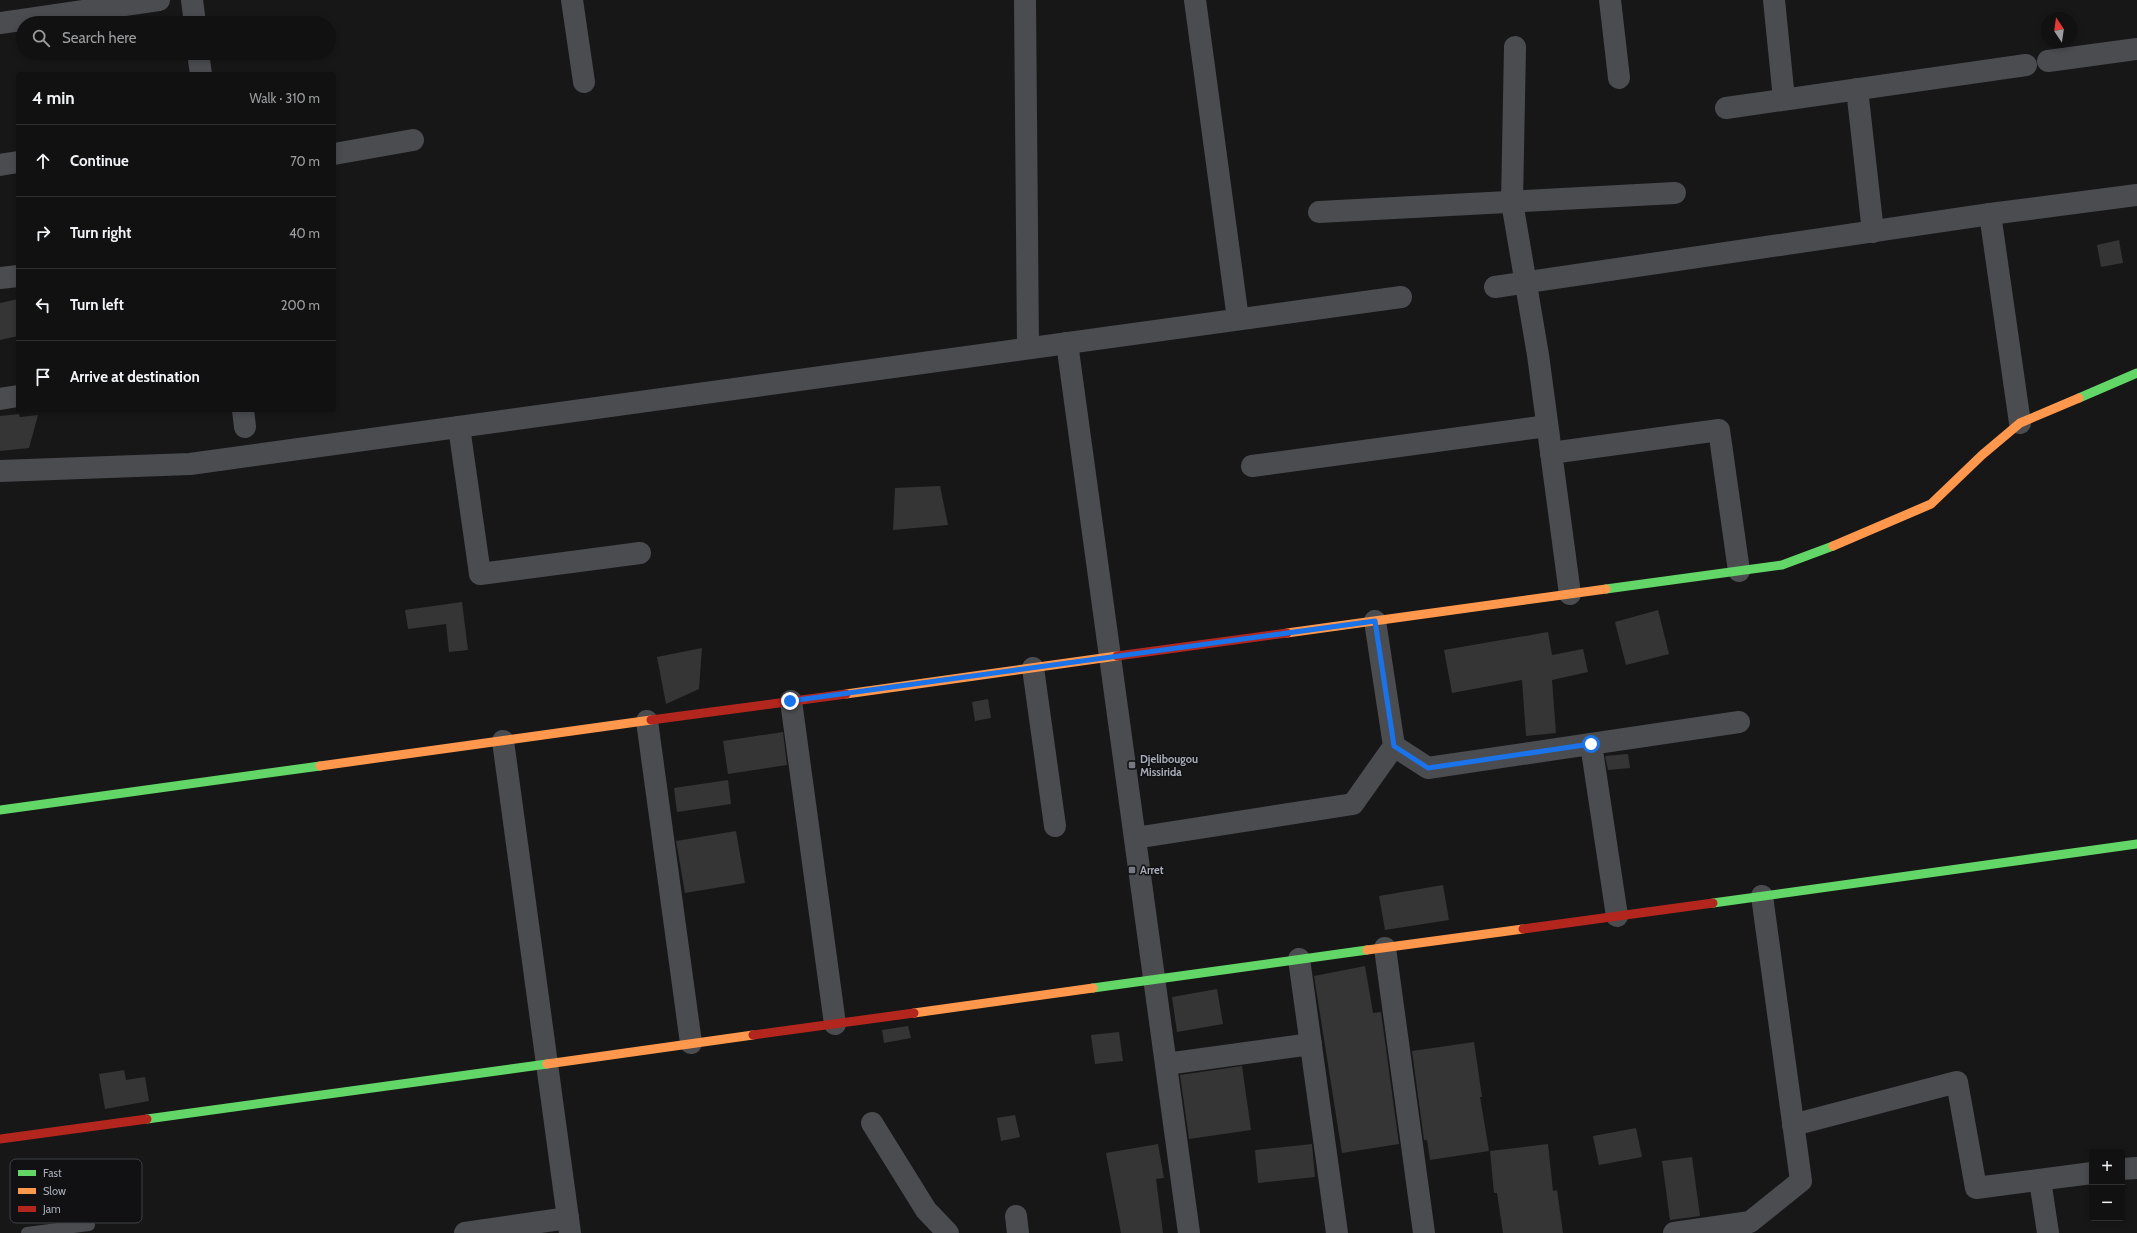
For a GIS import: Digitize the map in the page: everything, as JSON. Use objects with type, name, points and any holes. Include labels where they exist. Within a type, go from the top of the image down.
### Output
[{"type":"street","points":[[48,16],[159,0]]},
{"type":"street","points":[[192,0],[194,16]]},
{"type":"street","points":[[572,0],[584,82]]},
{"type":"street","points":[[1025,0],[1028,348]]},
{"type":"street","points":[[1195,0],[1238,319]]},
{"type":"street","points":[[1610,0],[1619,78]]},
{"type":"street","points":[[1774,0],[1784,99]]},
{"type":"street","points":[[0,23],[16,21]]},
{"type":"street","points":[[1515,47],[1512,202],[1526,282],[1570,594]]},
{"type":"street","points":[[2048,61],[2137,49]]},
{"type":"street","points":[[199,60],[201,72]]},
{"type":"street","points":[[1726,108],[2026,65]]},
{"type":"street","points":[[1857,89],[1873,232]]},
{"type":"street","points":[[336,154],[412,140]]},
{"type":"street","points":[[0,165],[16,162]]},
{"type":"street","points":[[1319,212],[1675,193]]},
{"type":"street","points":[[1495,287],[1990,214],[2137,195]]},
{"type":"street","points":[[1990,214],[2020,423]]},
{"type":"street","points":[[0,278],[16,276]]},
{"type":"street","points":[[0,471],[190,464],[1401,297]]},
{"type":"street","points":[[1067,343],[1189,1233]]},
{"type":"street","points":[[0,810],[1782,565],[1858,537],[1931,504],[1982,455],[2020,423],[2137,373]]},
{"type":"street","points":[[0,399],[16,396]]},
{"type":"street","points":[[1252,466],[1547,426]]},
{"type":"street","points":[[459,427],[480,574],[640,553]]},
{"type":"street","points":[[1551,453],[1719,430],[1739,571]]},
{"type":"street","points":[[1135,838],[1353,804],[1394,746],[1375,621]]},
{"type":"street","points":[[1033,668],[1055,826]]},
{"type":"street","points":[[790,701],[835,1024]]},
{"type":"street","points":[[647,721],[691,1044]]},
{"type":"street","points":[[1394,746],[1428,768],[1739,722]]},
{"type":"street","points":[[465,1233],[569,1226],[503,741]]},
{"type":"street","points":[[1591,744],[1617,916]]},
{"type":"street","points":[[0,1139],[2137,844]]},
{"type":"street","points":[[1674,1233],[1750,1222],[1801,1181],[1762,896]]},
{"type":"street","points":[[1385,948],[1424,1233]]},
{"type":"street","points":[[1299,960],[1336,1233]]},
{"type":"street","points":[[1166,1064],[1311,1044]]},
{"type":"street","points":[[1793,1125],[1957,1082],[1976,1188],[2089,1173]]},
{"type":"street","points":[[872,1123],[926,1210],[948,1233]]},
{"type":"street","points":[[2125,1169],[2137,1168]]},
{"type":"street","points":[[2040,1180],[2048,1233]]},
{"type":"lane","points":[[27,1233],[89,1225]]},
{"type":"building","points":[[2119,240],[2123,263],[2101,267],[2097,245]]},
{"type":"building","points":[[16,299],[16,336],[0,340],[0,303]]},
{"type":"building","points":[[19,414],[20,417],[38,415],[29,448],[0,451],[0,416]]},
{"type":"building","points":[[940,486],[948,525],[893,530],[895,488]]},
{"type":"building","points":[[462,602],[468,650],[449,652],[446,624],[408,629],[405,610]]},
{"type":"building","points":[[1658,610],[1669,654],[1626,665],[1615,622]]},
{"type":"building","points":[[1548,632],[1552,655],[1583,649],[1588,672],[1552,680],[1556,733],[1526,736],[1522,680],[1452,693],[1444,650]]},
{"type":"building","points":[[702,648],[699,689],[666,704],[657,657]]},
{"type":"building","points":[[988,699],[991,718],[975,721],[972,702]]},
{"type":"building","points":[[783,732],[787,765],[728,774],[723,741]]},
{"type":"building","points":[[1628,754],[1630,768],[1608,770],[1605,756]]},
{"type":"building","points":[[728,780],[731,804],[677,812],[674,788]]},
{"type":"building","points":[[736,831],[745,883],[685,893],[676,841]]},
{"type":"building","points":[[1443,885],[1449,920],[1385,930],[1379,896]]},
{"type":"building","points":[[1365,966],[1373,1013],[1381,1012],[1399,1144],[1342,1153],[1314,976]]},
{"type":"building","points":[[1217,989],[1223,1024],[1177,1032],[1172,997]]},
{"type":"building","points":[[908,1026],[911,1038],[884,1043],[882,1030]]},
{"type":"building","points":[[1119,1032],[1123,1061],[1095,1064],[1091,1035]]},
{"type":"building","points":[[1474,1042],[1482,1097],[1480,1097],[1489,1151],[1430,1160],[1427,1140],[1424,1140],[1412,1051]]},
{"type":"building","points":[[1242,1066],[1251,1130],[1189,1139],[1180,1075]]},
{"type":"building","points":[[124,1070],[126,1080],[145,1077],[149,1101],[105,1109],[99,1074]]},
{"type":"building","points":[[1015,1115],[1020,1137],[1001,1141],[997,1118]]},
{"type":"building","points":[[1636,1128],[1642,1157],[1599,1165],[1593,1136]]},
{"type":"building","points":[[1158,1144],[1164,1178],[1156,1179],[1163,1233],[1121,1233],[1106,1153]]},
{"type":"building","points":[[1312,1144],[1315,1177],[1258,1183],[1255,1150]]},
{"type":"building","points":[[1548,1144],[1553,1191],[1557,1190],[1563,1233],[1503,1233],[1497,1193],[1494,1193],[1490,1151]]},
{"type":"building","points":[[1692,1157],[1700,1216],[1670,1220],[1662,1161]]},
{"type":"traffic: fast","points":[[2079,398],[2137,373]]},
{"type":"traffic: fast","points":[[1606,589],[1782,565],[1833,546]]},
{"type":"traffic: fast","points":[[0,810],[320,766]]},
{"type":"traffic: fast","points":[[1713,903],[2137,844]]},
{"type":"traffic: fast","points":[[1093,988],[1367,950]]},
{"type":"traffic: fast","points":[[147,1119],[547,1064]]},
{"type":"traffic: slow","points":[[1833,546],[1931,504],[1982,455],[2020,423],[2079,398]]},
{"type":"traffic: slow","points":[[1287,633],[1606,589]]},
{"type":"traffic: slow","points":[[846,694],[1117,656]]},
{"type":"traffic: slow","points":[[320,766],[651,720]]},
{"type":"traffic: slow","points":[[1367,950],[1523,929]]},
{"type":"traffic: slow","points":[[914,1013],[1093,988]]},
{"type":"traffic: slow","points":[[547,1064],[753,1035]]},
{"type":"traffic: jam","points":[[1117,656],[1287,633]]},
{"type":"traffic: jam","points":[[651,720],[846,694]]},
{"type":"traffic: jam","points":[[1523,929],[1713,903]]},
{"type":"traffic: jam","points":[[753,1035],[914,1013]]},
{"type":"traffic: jam","points":[[0,1139],[147,1119]]},
{"type":"place","name":"Djelibougou Missirida","points":[[1132,765]]},
{"type":"place","name":"Arret","points":[[1132,870]]},
{"type":"route","points":[[790,701],[1375,621],[1394,746],[1428,768],[1591,744]]}]
